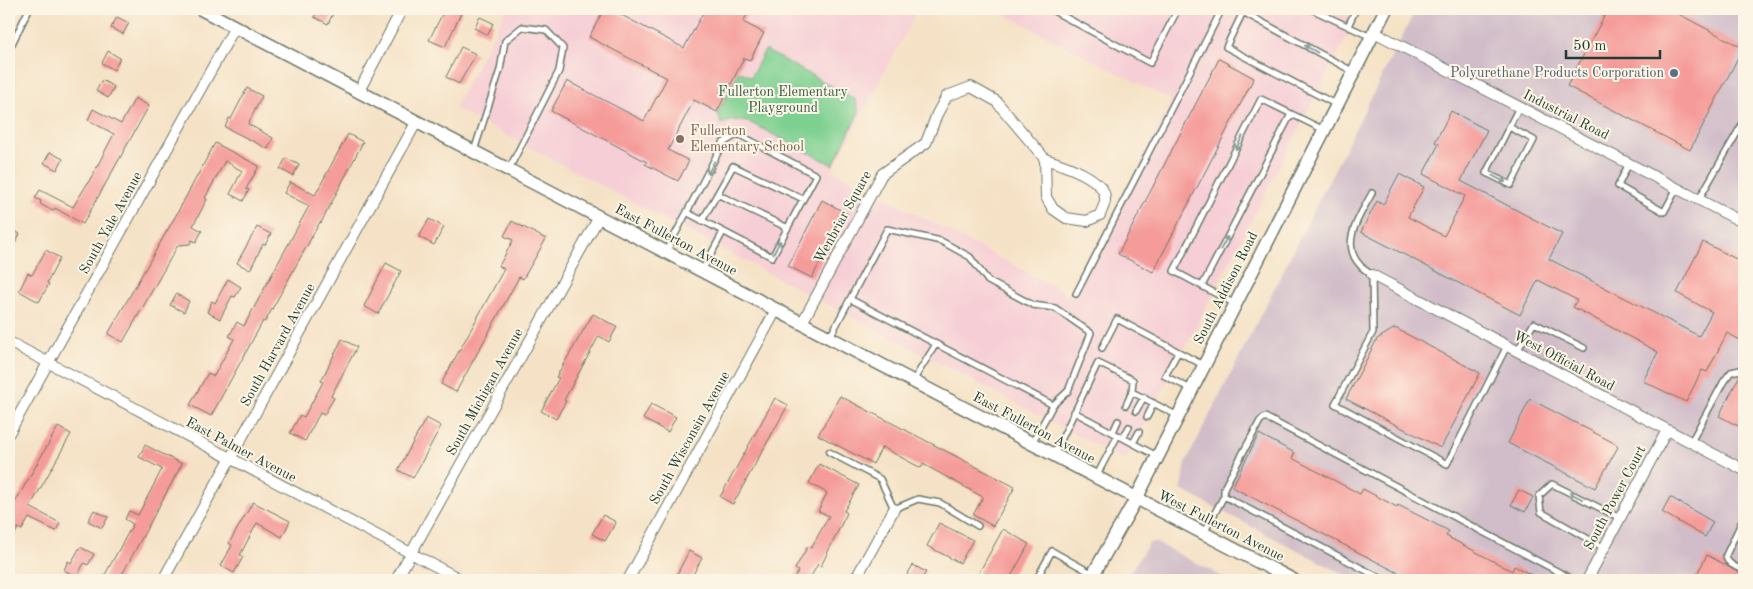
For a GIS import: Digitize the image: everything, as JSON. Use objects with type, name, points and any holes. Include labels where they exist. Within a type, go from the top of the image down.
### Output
[{"type":"street","name":"East Fullerton Avenue","points":[[201,9],[802,322],[1136,499]]},
{"type":"street","points":[[359,91],[402,9]]},
{"type":"street","name":"South Addison Road","points":[[1092,577],[1136,499],[1386,9]]},
{"type":"street","name":"South Yale Avenue","points":[[9,433],[236,27]]},
{"type":"street","name":"Industrial Road","points":[[1373,34],[1520,106],[1744,223]]},
{"type":"street","name":"Wenbriar Square","points":[[802,322],[882,174],[926,143],[946,96],[971,87],[996,101],[1045,159]]},
{"type":"street","name":"South Harvard Avenue","points":[[163,580],[417,121]]},
{"type":"street","points":[[1045,159],[1068,166],[1090,178],[1102,188],[1105,200],[1100,215],[1087,221],[1066,218],[1053,209],[1046,197],[1045,159]]},
{"type":"street","name":"South Michigan Avenue","points":[[396,580],[599,217]]},
{"type":"street","name":"West Official Road","points":[[1372,275],[1744,470]]},
{"type":"street","name":"South Wisconsin Avenue","points":[[628,580],[776,310]]},
{"type":"street","name":"East Palmer Avenue","points":[[9,342],[230,460],[462,580]]},
{"type":"street","name":"South Power Court","points":[[1590,579],[1604,548],[1667,430]]},
{"type":"street","name":"West Fullerton Avenue","points":[[1136,499],[1293,580]]},
{"type":"street","points":[[855,580],[894,509]]},
{"type":"lane","points":[[9,50],[29,9]]},
{"type":"lane","points":[[1050,9],[1150,63],[1178,9]]},
{"type":"lane","points":[[1076,294],[1222,9]]},
{"type":"lane","points":[[1311,9],[1348,26],[1373,34]]},
{"type":"lane","points":[[1348,26],[1356,9]]},
{"type":"lane","points":[[1337,105],[1226,47],[1243,12],[1354,73]]},
{"type":"lane","points":[[474,152],[500,70],[505,41],[522,27],[546,30],[563,48],[559,71],[508,169]]},
{"type":"lane","points":[[1235,304],[1174,271],[1262,99],[1324,130]]},
{"type":"lane","points":[[1509,126],[1534,140],[1511,185],[1486,173],[1509,126],[1520,106]]},
{"type":"lane","points":[[1202,286],[1291,114]]},
{"type":"lane","points":[[1699,199],[1744,121]]},
{"type":"lane","points":[[666,252],[723,143],[738,134],[816,175],[772,257],[688,213]]},
{"type":"lane","points":[[1629,163],[1618,186],[1664,212],[1677,188]]},
{"type":"lane","points":[[702,221],[733,166],[803,199]]},
{"type":"lane","points":[[1372,193],[1352,232],[1352,244],[1353,254],[1359,264],[1372,275],[1373,332],[1335,404],[1447,464],[1507,346]]},
{"type":"lane","points":[[717,194],[788,228]]},
{"type":"lane","points":[[830,337],[887,229],[941,241],[970,257],[988,281],[1033,305],[1055,308],[1091,333],[1068,391],[1052,405],[1032,444]]},
{"type":"lane","points":[[702,271],[723,232]]},
{"type":"lane","points":[[850,299],[1052,405]]},
{"type":"lane","points":[[1102,348],[1117,319],[1204,365]]},
{"type":"lane","points":[[1517,351],[1534,323],[1584,348]]},
{"type":"lane","points":[[913,381],[936,344]]},
{"type":"lane","points":[[1178,352],[1166,376],[1192,390]]},
{"type":"lane","points":[[1053,455],[1098,363],[1133,380],[1132,392],[1126,405]]},
{"type":"lane","points":[[1691,442],[1730,372],[1740,370],[1744,372]]},
{"type":"lane","points":[[1132,392],[1178,416]]},
{"type":"lane","points":[[1136,411],[1144,397]]},
{"type":"lane","points":[[1146,417],[1154,403]]},
{"type":"lane","points":[[1074,412],[1158,456]]},
{"type":"lane","points":[[1204,534],[1224,496],[1224,488],[1260,421],[1265,417],[1574,580]]},
{"type":"lane","points":[[1096,478],[1115,434],[1118,421]]},
{"type":"lane","points":[[1123,438],[1129,427]]},
{"type":"lane","points":[[1133,443],[1139,432]]},
{"type":"lane","points":[[829,452],[880,479],[894,509],[918,499],[940,503],[978,526]]},
{"type":"lane","points":[[1604,548],[1541,512],[1540,496],[1552,484],[1620,518]]},
{"type":"lane","points":[[1224,496],[1384,580]]},
{"type":"lane","points":[[1744,517],[1726,555],[1726,559],[1744,571]]},
{"type":"lane","points":[[1036,580],[1052,551],[1092,577]]},
{"type":"shaded area","points":[[507,9],[918,9],[832,170],[1072,296],[1172,101],[995,9],[1361,9],[1126,461],[454,108]]},
{"type":"shaded area","points":[[1416,9],[1744,9],[1744,580],[1355,580],[1181,490],[1186,462]]},
{"type":"shaded area","points":[[1155,542],[1229,580],[1125,580],[1149,543]]},
{"type":"green space","name":"Fullerton Elementary Playground","points":[[765,50],[855,99],[859,112],[833,165],[749,122],[733,120],[721,124],[718,113],[739,71],[751,77]]},
{"type":"building","points":[[319,9],[335,9],[328,24],[314,17]]},
{"type":"building","points":[[445,9],[463,9],[445,47],[429,40]]},
{"type":"building","points":[[604,9],[610,9],[684,48],[705,9],[750,9],[743,22],[764,33],[750,60],[744,58],[717,112],[694,100],[668,150],[689,161],[678,181],[645,164],[647,162],[551,111],[567,81],[644,121],[667,78],[589,37]]},
{"type":"building","points":[[1608,9],[1669,9],[1743,48],[1690,150],[1567,86]]},
{"type":"building","points":[[117,17],[129,23],[123,34],[111,28]]},
{"type":"building","points":[[480,17],[493,23],[488,35],[474,28]]},
{"type":"building","points":[[461,47],[476,54],[459,84],[446,77]]},
{"type":"building","points":[[108,51],[120,58],[114,70],[102,63]]},
{"type":"building","points":[[1219,59],[1254,78],[1153,272],[1118,254]]},
{"type":"building","points":[[102,80],[114,87],[108,98],[96,91]]},
{"type":"building","points":[[247,88],[262,96],[248,124],[273,138],[268,149],[225,127]]},
{"type":"building","points":[[135,98],[149,106],[83,224],[55,208],[53,211],[40,204],[41,201],[35,198],[40,190],[73,207],[114,134],[88,120],[93,109],[121,124]]},
{"type":"building","points":[[1451,111],[1487,130],[1461,181],[1562,234],[1549,259],[1699,336],[1712,312],[1677,293],[1703,242],[1744,263],[1744,342],[1727,333],[1707,372],[1702,370],[1686,402],[1643,381],[1658,352],[1573,307],[1577,300],[1538,280],[1520,315],[1361,232],[1377,201],[1383,205],[1399,174],[1424,187],[1408,217],[1444,236],[1465,196],[1423,174],[1439,144],[1435,142]]},
{"type":"building","points":[[348,134],[363,142],[321,223],[265,322],[263,321],[211,416],[190,405],[208,373],[214,376],[234,339],[229,336],[237,322],[244,326],[309,206],[284,193],[290,182],[315,195]]},
{"type":"building","points":[[215,143],[259,166],[246,189],[249,190],[243,201],[230,194],[242,171],[225,161],[205,198],[207,199],[193,226],[202,231],[196,242],[192,240],[190,244],[178,245],[123,342],[108,334]]},
{"type":"building","points":[[50,152],[63,159],[57,170],[44,163]]},
{"type":"building","points":[[286,158],[299,165],[293,176],[280,169]]},
{"type":"building","points":[[822,200],[848,214],[833,243],[831,241],[812,278],[788,266]]},
{"type":"building","points":[[429,219],[444,227],[434,245],[419,237]]},
{"type":"building","points":[[512,221],[546,239],[523,279],[519,277],[456,392],[441,384],[504,269],[499,266],[513,240],[504,236]]},
{"type":"building","points":[[257,227],[271,234],[265,245],[263,244],[250,270],[237,263]]},
{"type":"building","points":[[9,228],[20,234],[9,255]]},
{"type":"building","points":[[46,250],[60,258],[39,302],[19,291],[28,273],[32,275]]},
{"type":"building","points":[[386,263],[401,271],[378,314],[364,306]]},
{"type":"building","points":[[228,279],[241,287],[235,297],[232,296],[220,319],[207,312],[212,301],[215,303]]},
{"type":"building","points":[[176,294],[189,301],[184,312],[170,305]]},
{"type":"building","points":[[593,314],[617,327],[609,342],[599,336],[564,400],[566,401],[556,419],[541,411],[559,378],[556,377]]},
{"type":"building","points":[[1395,328],[1480,373],[1441,448],[1346,399],[1377,339]]},
{"type":"building","points":[[342,339],[357,347],[331,396],[334,398],[324,415],[320,413],[305,441],[290,433],[300,415],[304,417],[323,382],[321,381]]},
{"type":"building","points":[[1740,375],[1744,376],[1744,429],[1719,416]]},
{"type":"building","points":[[840,396],[1015,487],[993,526],[973,515],[983,497],[923,464],[921,468],[882,447],[873,464],[818,435]]},
{"type":"building","points":[[775,398],[788,405],[733,504],[720,497]]},
{"type":"building","points":[[1530,399],[1614,443],[1618,447],[1595,488],[1508,443]]},
{"type":"building","points":[[651,404],[676,417],[668,432],[643,419]]},
{"type":"building","points":[[426,418],[441,426],[413,478],[398,470]]},
{"type":"building","points":[[58,427],[71,434],[30,507],[60,523],[56,531],[29,518],[22,530],[18,528],[9,546],[9,513]]},
{"type":"building","points":[[1259,434],[1295,453],[1292,458],[1360,494],[1363,489],[1397,507],[1398,505],[1449,531],[1446,536],[1512,571],[1514,566],[1542,580],[1412,580],[1232,487]]},
{"type":"building","points":[[145,445],[182,464],[119,580],[102,580],[133,524],[125,519],[129,511],[138,515],[162,469],[139,457]]},
{"type":"building","points":[[819,464],[859,485],[844,511],[847,513],[821,566],[818,564],[809,580],[793,580],[798,571],[795,569],[808,546],[811,548],[829,516],[818,511],[827,493],[809,483]]},
{"type":"building","points":[[1519,490],[1533,497],[1525,512],[1511,505]]},
{"type":"building","points":[[1670,497],[1713,522],[1705,537],[1662,512]]},
{"type":"building","points":[[253,502],[290,521],[282,537],[257,523],[240,555],[243,557],[234,573],[221,566],[232,545],[229,543]]},
{"type":"building","points":[[94,510],[108,517],[102,528],[88,521]]},
{"type":"building","points":[[603,515],[616,522],[605,541],[592,534]]},
{"type":"building","points":[[939,523],[973,540],[960,563],[927,546]]},
{"type":"building","points":[[1003,529],[1029,544],[1009,580],[975,580]]},
{"type":"building","points":[[80,547],[94,554],[88,565],[84,563],[77,577],[64,570],[68,561],[71,563]]},
{"type":"building","points":[[689,551],[702,558],[690,580],[674,580]]},
{"type":"building","points":[[1707,555],[1744,575],[1744,580],[1694,580]]},
{"type":"building","points":[[913,565],[926,572],[921,580],[904,580]]},
{"type":"place","name":"Polyurethane Products Corporation","points":[[1674,73]]},
{"type":"place","name":"Fullerton Elementary School","points":[[680,139]]}]
